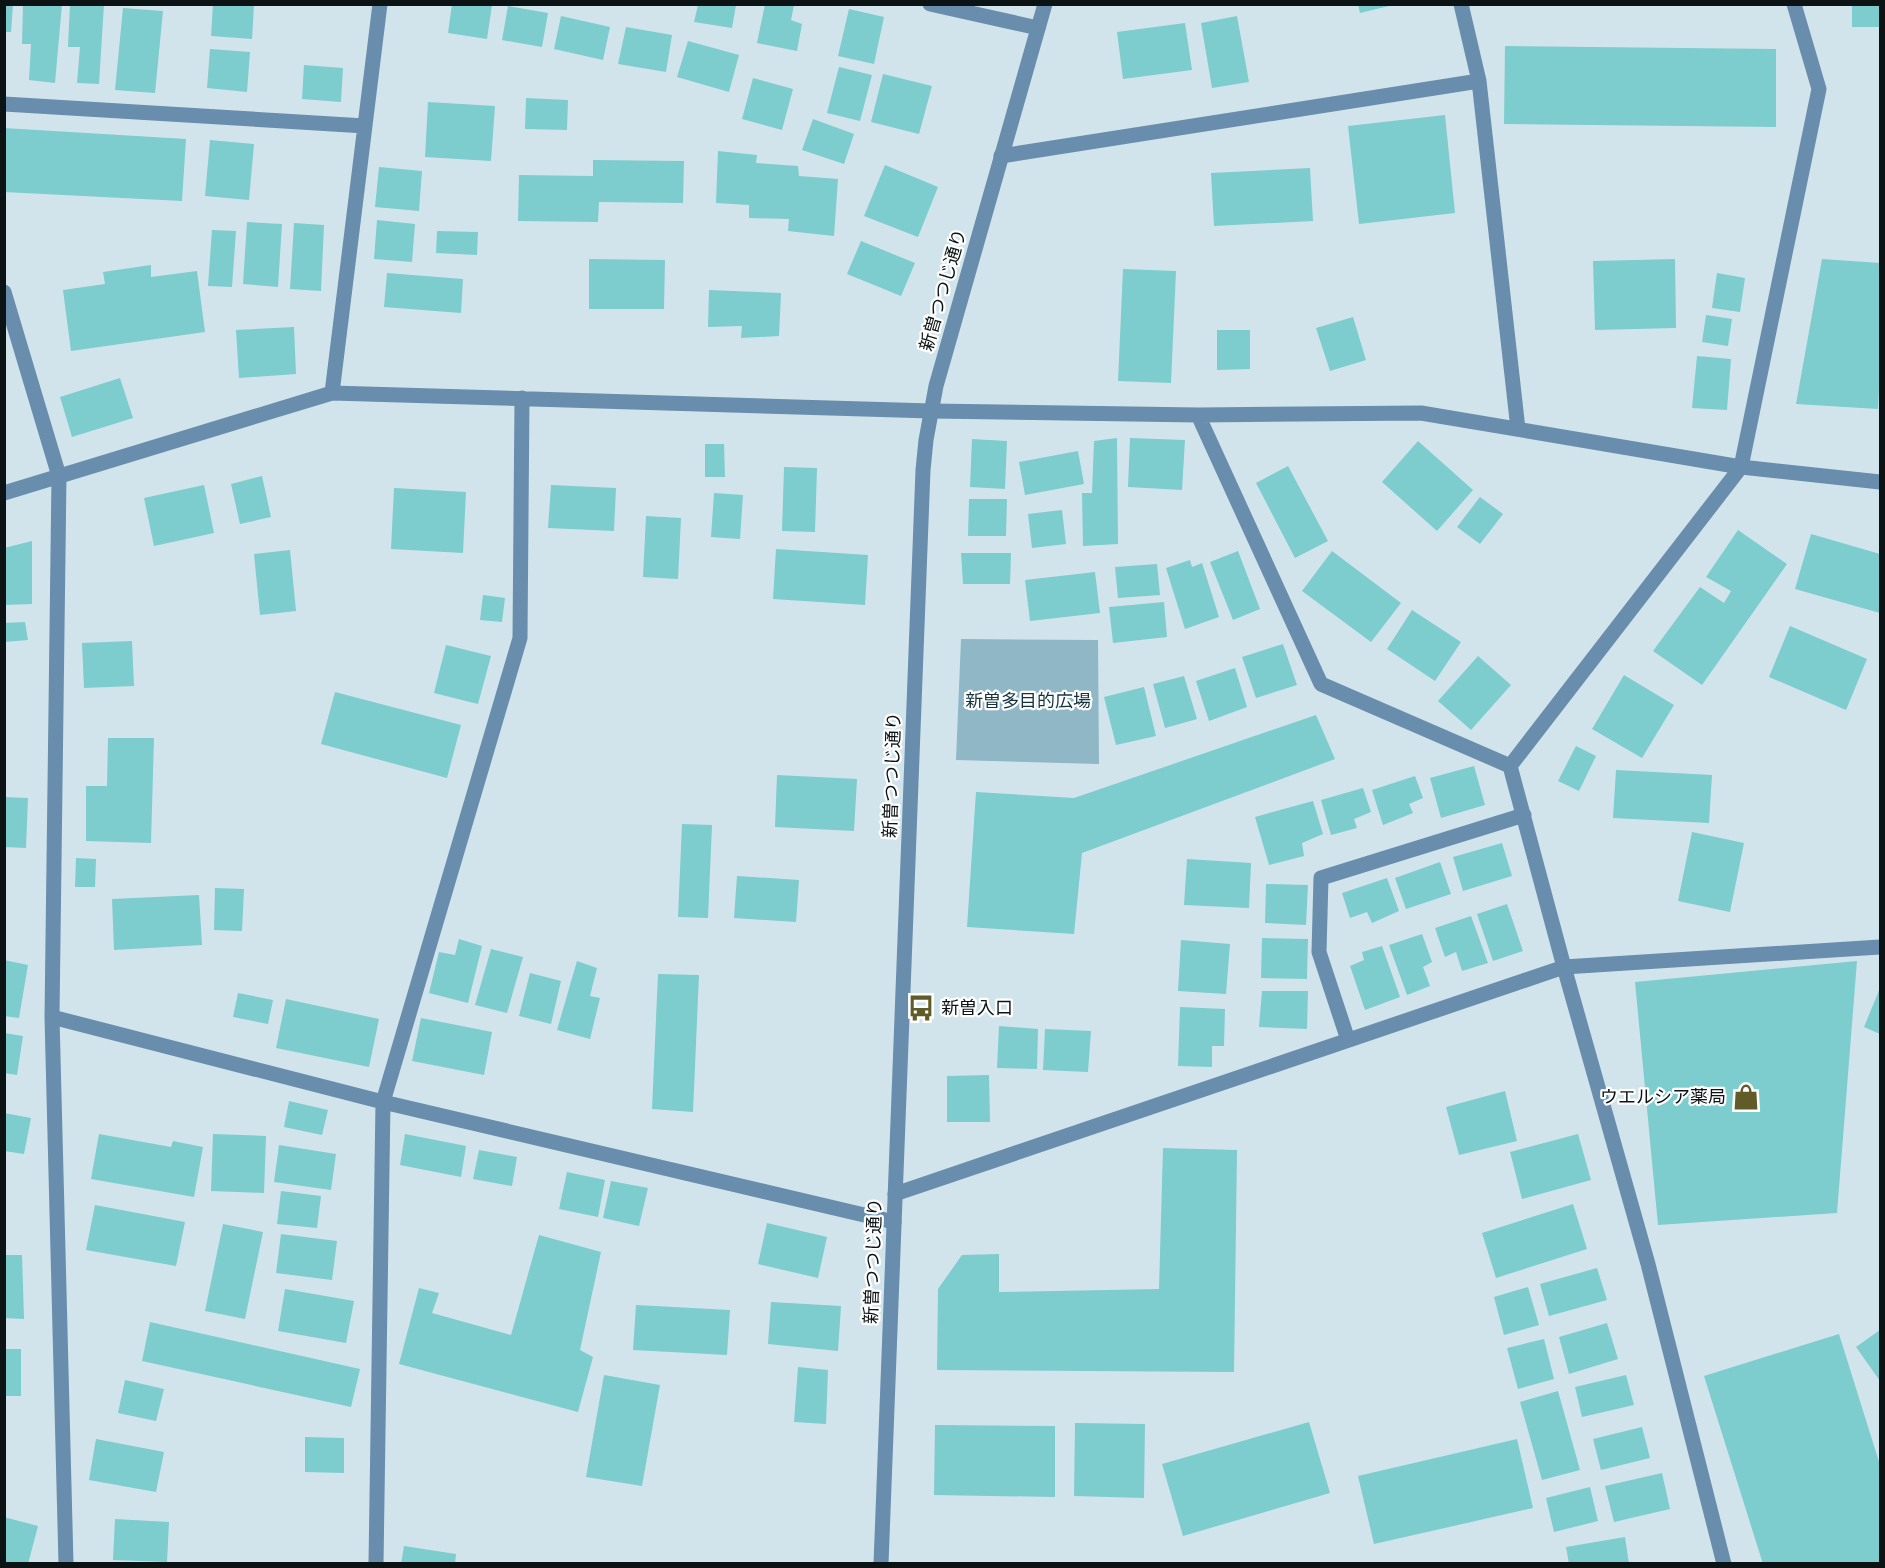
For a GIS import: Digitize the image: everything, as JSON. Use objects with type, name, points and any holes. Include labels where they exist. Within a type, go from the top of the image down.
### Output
[{"type":"street","points":[[332,393],[380,4]]},
{"type":"street","points":[[930,4],[1038,28]]},
{"type":"street","name":"新曽つつじ通り","points":[[881,1563],[923,470],[936,386],[1045,4]]},
{"type":"street","points":[[1461,4],[1479,81],[1518,429]]},
{"type":"street","points":[[1510,766],[1741,467],[1819,89],[1794,4]]},
{"type":"street","points":[[1001,156],[1479,81]]},
{"type":"street","points":[[4,104],[365,126]]},
{"type":"street","points":[[4,292],[59,476],[52,1017],[66,1563]]},
{"type":"street","points":[[4,493],[332,393],[931,411],[1198,415],[1421,413],[1741,467],[1881,482]]},
{"type":"street","points":[[376,1563],[383,1102],[520,638],[522,398]]},
{"type":"street","points":[[1198,415],[1322,684],[1510,766]]},
{"type":"street","points":[[1510,766],[1647,1264],[1724,1563]]},
{"type":"street","points":[[1348,1040],[1319,952],[1321,878],[1524,815]]},
{"type":"street","points":[[895,1194],[1564,967],[1881,947]]},
{"type":"street","points":[[52,1017],[383,1102],[894,1222]]},
{"type":"green space","name":"新曽多目的広場","points":[[961,639],[1098,640],[1099,764],[956,760]]},
{"type":"building","points":[[4,4],[13,4],[11,32],[4,32]]},
{"type":"building","points":[[23,4],[62,4],[55,83],[29,80],[31,44],[22,44]]},
{"type":"building","points":[[70,4],[104,4],[99,84],[77,83],[80,47],[68,47]]},
{"type":"building","points":[[213,4],[254,5],[252,39],[211,36]]},
{"type":"building","points":[[452,4],[492,5],[487,39],[448,33]]},
{"type":"building","points":[[765,4],[794,5],[791,20],[802,24],[797,51],[757,43]]},
{"type":"building","points":[[1358,4],[1393,4],[1393,5],[1360,13]]},
{"type":"building","points":[[1852,4],[1880,4],[1880,27],[1852,27]]},
{"type":"building","points":[[698,5],[736,5],[732,28],[694,22]]},
{"type":"building","points":[[508,6],[548,13],[542,47],[502,40]]},
{"type":"building","points":[[123,8],[163,11],[155,93],[115,90]]},
{"type":"building","points":[[849,9],[884,17],[874,64],[838,56]]},
{"type":"building","points":[[561,16],[610,27],[603,60],[554,49]]},
{"type":"building","points":[[1237,16],[1249,82],[1212,88],[1201,23]]},
{"type":"building","points":[[1185,23],[1192,70],[1123,79],[1117,32]]},
{"type":"building","points":[[626,27],[672,35],[666,72],[618,64]]},
{"type":"building","points":[[688,41],[739,55],[729,92],[677,77]]},
{"type":"building","points":[[1505,46],[1776,49],[1776,127],[1504,124]]},
{"type":"building","points":[[210,49],[250,52],[247,92],[207,88]]},
{"type":"building","points":[[304,65],[343,68],[341,102],[302,99]]},
{"type":"building","points":[[839,67],[872,75],[860,121],[827,113]]},
{"type":"building","points":[[883,74],[932,86],[919,134],[871,122]]},
{"type":"building","points":[[753,78],[793,89],[782,130],[742,119]]},
{"type":"building","points":[[526,98],[568,100],[567,130],[525,129]]},
{"type":"building","points":[[428,102],[495,106],[491,161],[425,157]]},
{"type":"building","points":[[1445,115],[1455,213],[1359,224],[1348,126]]},
{"type":"building","points":[[813,119],[854,134],[844,164],[802,150]]},
{"type":"building","points":[[4,128],[186,139],[182,201],[4,192]]},
{"type":"building","points":[[210,140],[254,144],[249,200],[205,196]]},
{"type":"building","points":[[718,151],[757,155],[756,163],[798,166],[799,176],[838,179],[834,236],[788,231],[789,219],[749,218],[749,205],[716,203]]},
{"type":"building","points":[[593,160],[684,161],[683,203],[599,202],[598,222],[518,221],[519,175],[593,176]]},
{"type":"building","points":[[885,165],[938,187],[918,237],[864,216]]},
{"type":"building","points":[[379,167],[422,171],[419,211],[375,207]]},
{"type":"building","points":[[1310,168],[1313,221],[1214,226],[1211,173]]},
{"type":"building","points":[[377,220],[415,224],[412,262],[374,259]]},
{"type":"building","points":[[247,222],[282,224],[278,287],[243,284]]},
{"type":"building","points":[[294,223],[324,225],[321,291],[290,289]]},
{"type":"building","points":[[212,230],[236,231],[232,287],[208,286]]},
{"type":"building","points":[[437,231],[478,232],[477,255],[436,253]]},
{"type":"building","points":[[861,241],[915,263],[901,296],[847,274]]},
{"type":"building","points":[[589,259],[665,260],[664,309],[589,309]]},
{"type":"building","points":[[1675,259],[1676,328],[1595,330],[1593,261]]},
{"type":"building","points":[[1822,259],[1880,263],[1878,409],[1796,404]]},
{"type":"building","points":[[151,265],[151,277],[197,271],[205,332],[71,351],[63,290],[105,284],[103,272]]},
{"type":"building","points":[[1123,269],[1176,271],[1171,383],[1118,381]]},
{"type":"building","points":[[387,273],[463,279],[461,313],[384,307]]},
{"type":"building","points":[[1717,273],[1745,278],[1740,312],[1712,308]]},
{"type":"building","points":[[709,290],[781,293],[779,336],[741,338],[742,326],[708,327]]},
{"type":"building","points":[[1706,315],[1732,319],[1728,346],[1702,342]]},
{"type":"building","points":[[1353,317],[1366,360],[1330,371],[1316,328]]},
{"type":"building","points":[[294,327],[296,374],[239,378],[236,330]]},
{"type":"building","points":[[1217,330],[1250,330],[1250,369],[1217,370]]},
{"type":"building","points":[[1697,356],[1731,359],[1727,410],[1692,408]]},
{"type":"building","points":[[120,378],[133,418],[72,437],[60,397]]},
{"type":"building","points":[[1117,438],[1118,544],[1083,546],[1082,493],[1092,493],[1094,441]]},
{"type":"building","points":[[1130,438],[1185,440],[1182,490],[1128,487]]},
{"type":"building","points":[[972,439],[1007,441],[1005,489],[970,487]]},
{"type":"building","points":[[1418,441],[1473,490],[1437,531],[1382,482]]},
{"type":"building","points":[[705,444],[724,444],[725,477],[705,477]]},
{"type":"building","points":[[1078,451],[1084,484],[1025,495],[1019,462]]},
{"type":"building","points":[[1288,466],[1328,541],[1295,558],[1256,483]]},
{"type":"building","points":[[784,467],[817,468],[815,532],[782,531]]},
{"type":"building","points":[[262,476],[271,517],[240,524],[231,484]]},
{"type":"building","points":[[204,485],[214,533],[154,546],[144,498]]},
{"type":"building","points":[[551,485],[616,488],[614,531],[548,528]]},
{"type":"building","points":[[394,488],[466,492],[463,553],[391,549]]},
{"type":"building","points":[[714,493],[743,495],[740,539],[711,537]]},
{"type":"building","points":[[1480,497],[1503,514],[1480,544],[1457,527]]},
{"type":"building","points":[[969,499],[1007,499],[1006,536],[968,536]]},
{"type":"building","points":[[1062,510],[1066,544],[1032,548],[1028,514]]},
{"type":"building","points":[[646,516],[681,518],[678,579],[643,577]]},
{"type":"building","points":[[1738,530],[1787,564],[1702,685],[1653,651],[1700,587],[1724,603],[1731,591],[1706,577]]},
{"type":"building","points":[[1811,534],[1880,554],[1880,613],[1795,589]]},
{"type":"building","points":[[32,541],[32,604],[4,605],[4,548]]},
{"type":"building","points":[[776,549],[868,555],[865,605],[773,599]]},
{"type":"building","points":[[290,550],[296,611],[260,615],[254,554]]},
{"type":"building","points":[[1238,551],[1260,609],[1233,620],[1210,562]]},
{"type":"building","points":[[1332,551],[1401,603],[1371,642],[1302,591]]},
{"type":"building","points":[[961,553],[1011,553],[1010,584],[963,584]]},
{"type":"building","points":[[1190,560],[1192,567],[1202,563],[1219,617],[1185,629],[1166,568]]},
{"type":"building","points":[[1157,564],[1160,595],[1118,598],[1115,567]]},
{"type":"building","points":[[1095,572],[1100,613],[1030,621],[1025,580]]},
{"type":"building","points":[[483,595],[505,598],[502,622],[480,620]]},
{"type":"building","points":[[1164,602],[1167,637],[1113,643],[1109,607]]},
{"type":"building","points":[[1412,610],[1461,642],[1435,681],[1387,649]]},
{"type":"building","points":[[25,622],[28,640],[4,642],[4,623]]},
{"type":"building","points":[[1790,626],[1867,659],[1846,710],[1769,677]]},
{"type":"building","points":[[132,641],[134,686],[84,688],[82,643]]},
{"type":"building","points":[[1283,644],[1297,685],[1256,698],[1242,657]]},
{"type":"building","points":[[446,645],[491,656],[478,704],[434,693]]},
{"type":"building","points":[[1478,656],[1511,685],[1471,730],[1438,701]]},
{"type":"building","points":[[1235,668],[1247,707],[1209,721],[1196,681]]},
{"type":"building","points":[[1624,675],[1674,705],[1642,758],[1592,729]]},
{"type":"building","points":[[1184,676],[1197,719],[1165,728],[1153,684]]},
{"type":"building","points":[[1144,687],[1156,736],[1116,745],[1104,697]]},
{"type":"building","points":[[335,692],[461,725],[447,778],[321,744]]},
{"type":"building","points":[[1316,715],[1335,759],[1082,853],[1074,934],[967,927],[976,792],[1074,798]]},
{"type":"building","points":[[108,738],[154,738],[151,843],[86,841],[86,786],[107,786]]},
{"type":"building","points":[[1576,746],[1596,756],[1579,791],[1558,781]]},
{"type":"building","points":[[1474,766],[1485,805],[1441,818],[1430,778]]},
{"type":"building","points":[[1616,770],[1712,775],[1709,823],[1613,818]]},
{"type":"building","points":[[777,775],[857,779],[854,831],[775,827]]},
{"type":"building","points":[[1415,776],[1423,798],[1409,804],[1413,813],[1383,825],[1372,790]]},
{"type":"building","points":[[1363,788],[1371,812],[1354,819],[1357,828],[1331,835],[1321,800]]},
{"type":"building","points":[[4,797],[28,798],[26,848],[4,847]]},
{"type":"building","points":[[1313,801],[1323,834],[1302,843],[1304,856],[1269,865],[1255,817]]},
{"type":"building","points":[[682,824],[712,825],[708,918],[678,917]]},
{"type":"building","points":[[1692,832],[1744,843],[1730,912],[1678,901]]},
{"type":"building","points":[[1502,843],[1512,876],[1463,891],[1453,857]]},
{"type":"building","points":[[76,858],[96,859],[95,887],[75,887]]},
{"type":"building","points":[[1187,859],[1251,863],[1249,908],[1184,905]]},
{"type":"building","points":[[1440,862],[1451,894],[1406,909],[1395,878]]},
{"type":"building","points":[[737,876],[799,880],[796,922],[734,918]]},
{"type":"building","points":[[1387,878],[1399,911],[1372,923],[1367,912],[1350,918],[1342,893]]},
{"type":"building","points":[[1266,884],[1308,885],[1306,925],[1265,923]]},
{"type":"building","points":[[215,888],[244,889],[242,931],[214,930]]},
{"type":"building","points":[[199,895],[202,945],[114,950],[112,899]]},
{"type":"building","points":[[1507,904],[1523,951],[1493,961],[1477,914]]},
{"type":"building","points":[[1471,916],[1488,963],[1462,971],[1456,952],[1445,957],[1435,928]]},
{"type":"building","points":[[1422,934],[1432,962],[1423,967],[1430,986],[1407,995],[1389,945]]},
{"type":"building","points":[[1262,938],[1308,939],[1307,979],[1261,978]]},
{"type":"building","points":[[459,939],[482,946],[468,1003],[429,993],[439,952],[455,955]]},
{"type":"building","points":[[1181,940],[1230,944],[1226,994],[1178,991]]},
{"type":"building","points":[[1382,946],[1400,997],[1365,1010],[1350,966],[1364,960],[1362,952]]},
{"type":"building","points":[[491,949],[523,957],[507,1013],[475,1005]]},
{"type":"building","points":[[4,960],[28,965],[19,1018],[4,1016]]},
{"type":"building","points":[[577,961],[597,968],[590,996],[600,998],[590,1039],[557,1030]]},
{"type":"building","name":"ウエルシア薬局","points":[[1857,961],[1837,1213],[1658,1225],[1635,982]]},
{"type":"building","points":[[530,973],[561,981],[551,1024],[519,1016]]},
{"type":"building","points":[[658,974],[699,975],[693,1112],[652,1109]]},
{"type":"building","points":[[1880,988],[1880,1034],[1864,1027]]},
{"type":"building","points":[[1262,991],[1308,991],[1307,1029],[1259,1027]]},
{"type":"building","points":[[238,993],[273,1000],[268,1024],[233,1017]]},
{"type":"building","points":[[286,999],[379,1019],[369,1067],[276,1048]]},
{"type":"building","points":[[1180,1007],[1225,1009],[1224,1046],[1212,1046],[1212,1067],[1178,1066]]},
{"type":"building","points":[[421,1018],[492,1032],[484,1075],[412,1061]]},
{"type":"building","points":[[999,1026],[1038,1029],[1037,1069],[997,1068]]},
{"type":"building","points":[[1045,1029],[1091,1031],[1088,1072],[1043,1070]]},
{"type":"building","points":[[4,1033],[23,1036],[17,1075],[4,1073]]},
{"type":"building","points":[[989,1075],[990,1122],[947,1122],[947,1076]]},
{"type":"building","points":[[1505,1091],[1517,1141],[1459,1155],[1446,1107]]},
{"type":"building","points":[[289,1101],[328,1110],[322,1135],[284,1127]]},
{"type":"building","points":[[4,1113],[31,1118],[24,1154],[4,1151]]},
{"type":"building","points":[[99,1134],[171,1147],[173,1141],[203,1147],[194,1197],[91,1179]]},
{"type":"building","points":[[213,1134],[266,1136],[264,1193],[211,1191]]},
{"type":"building","points":[[405,1134],[466,1146],[461,1177],[400,1165]]},
{"type":"building","points":[[1578,1134],[1591,1180],[1522,1199],[1510,1152]]},
{"type":"building","points":[[279,1145],[336,1154],[331,1190],[274,1182]]},
{"type":"building","points":[[1163,1148],[1237,1150],[1234,1372],[937,1370],[938,1289],[962,1255],[999,1254],[999,1292],[1159,1289]]},
{"type":"building","points":[[479,1150],[517,1157],[512,1186],[473,1179]]},
{"type":"building","points":[[567,1172],[605,1180],[598,1217],[559,1209]]},
{"type":"building","points":[[611,1181],[648,1188],[639,1226],[603,1218]]},
{"type":"building","points":[[281,1191],[321,1196],[317,1228],[277,1224]]},
{"type":"building","points":[[1573,1204],[1587,1249],[1496,1278],[1482,1233]]},
{"type":"building","points":[[95,1205],[185,1222],[176,1266],[86,1250]]},
{"type":"building","points":[[767,1223],[827,1237],[818,1278],[758,1264]]},
{"type":"building","points":[[223,1224],[263,1232],[245,1319],[205,1311]]},
{"type":"building","points":[[281,1234],[337,1241],[332,1280],[276,1273]]},
{"type":"building","points":[[539,1235],[601,1252],[580,1350],[593,1357],[578,1412],[399,1364],[419,1288],[439,1293],[432,1313],[511,1335]]},
{"type":"building","points":[[4,1255],[22,1255],[24,1319],[4,1318]]},
{"type":"building","points":[[1597,1268],[1607,1300],[1549,1316],[1540,1284]]},
{"type":"building","points":[[1528,1287],[1539,1325],[1504,1335],[1494,1297]]},
{"type":"building","points":[[285,1289],[354,1301],[346,1343],[278,1331]]},
{"type":"building","points":[[771,1302],[841,1306],[838,1351],[768,1344]]},
{"type":"building","points":[[636,1305],[730,1310],[727,1355],[633,1350]]},
{"type":"building","points":[[150,1322],[360,1369],[351,1407],[142,1361]]},
{"type":"building","points":[[1607,1323],[1618,1359],[1569,1374],[1559,1337]]},
{"type":"building","points":[[1880,1330],[1880,1381],[1856,1347]]},
{"type":"building","points":[[1839,1334],[1880,1465],[1880,1564],[1763,1564],[1704,1376]]},
{"type":"building","points":[[1544,1339],[1554,1379],[1518,1389],[1507,1348]]},
{"type":"building","points":[[4,1349],[21,1349],[21,1396],[4,1396]]},
{"type":"building","points":[[798,1367],[828,1370],[826,1424],[794,1422]]},
{"type":"building","points":[[604,1375],[660,1385],[642,1486],[586,1477]]},
{"type":"building","points":[[1626,1375],[1634,1405],[1582,1417],[1575,1387]]},
{"type":"building","points":[[125,1380],[164,1389],[156,1421],[118,1413]]},
{"type":"building","points":[[1558,1391],[1580,1470],[1542,1480],[1520,1402]]},
{"type":"building","points":[[1309,1422],[1330,1493],[1183,1536],[1162,1464]]},
{"type":"building","points":[[1075,1423],[1145,1424],[1144,1498],[1074,1496]]},
{"type":"building","points":[[935,1425],[1055,1426],[1055,1497],[934,1495]]},
{"type":"building","points":[[1642,1427],[1650,1458],[1601,1470],[1593,1439]]},
{"type":"building","points":[[305,1437],[344,1438],[344,1473],[305,1472]]},
{"type":"building","points":[[96,1439],[164,1452],[156,1492],[89,1480]]},
{"type":"building","points":[[1517,1439],[1533,1508],[1374,1544],[1358,1476]]},
{"type":"building","points":[[1662,1473],[1670,1509],[1614,1522],[1605,1486]]},
{"type":"building","points":[[1590,1487],[1598,1521],[1554,1532],[1546,1498]]},
{"type":"building","points":[[4,1517],[38,1526],[28,1564],[4,1564]]},
{"type":"building","points":[[115,1519],[169,1522],[167,1562],[113,1560]]},
{"type":"building","points":[[1625,1537],[1629,1564],[1569,1564],[1566,1547]]},
{"type":"building","points":[[404,1546],[456,1554],[455,1564],[401,1564]]},
{"type":"place","name":"新曽入口","points":[[921,1008]]},
{"type":"place","name":"ウエルシア薬局","points":[[1746,1097]]}]
